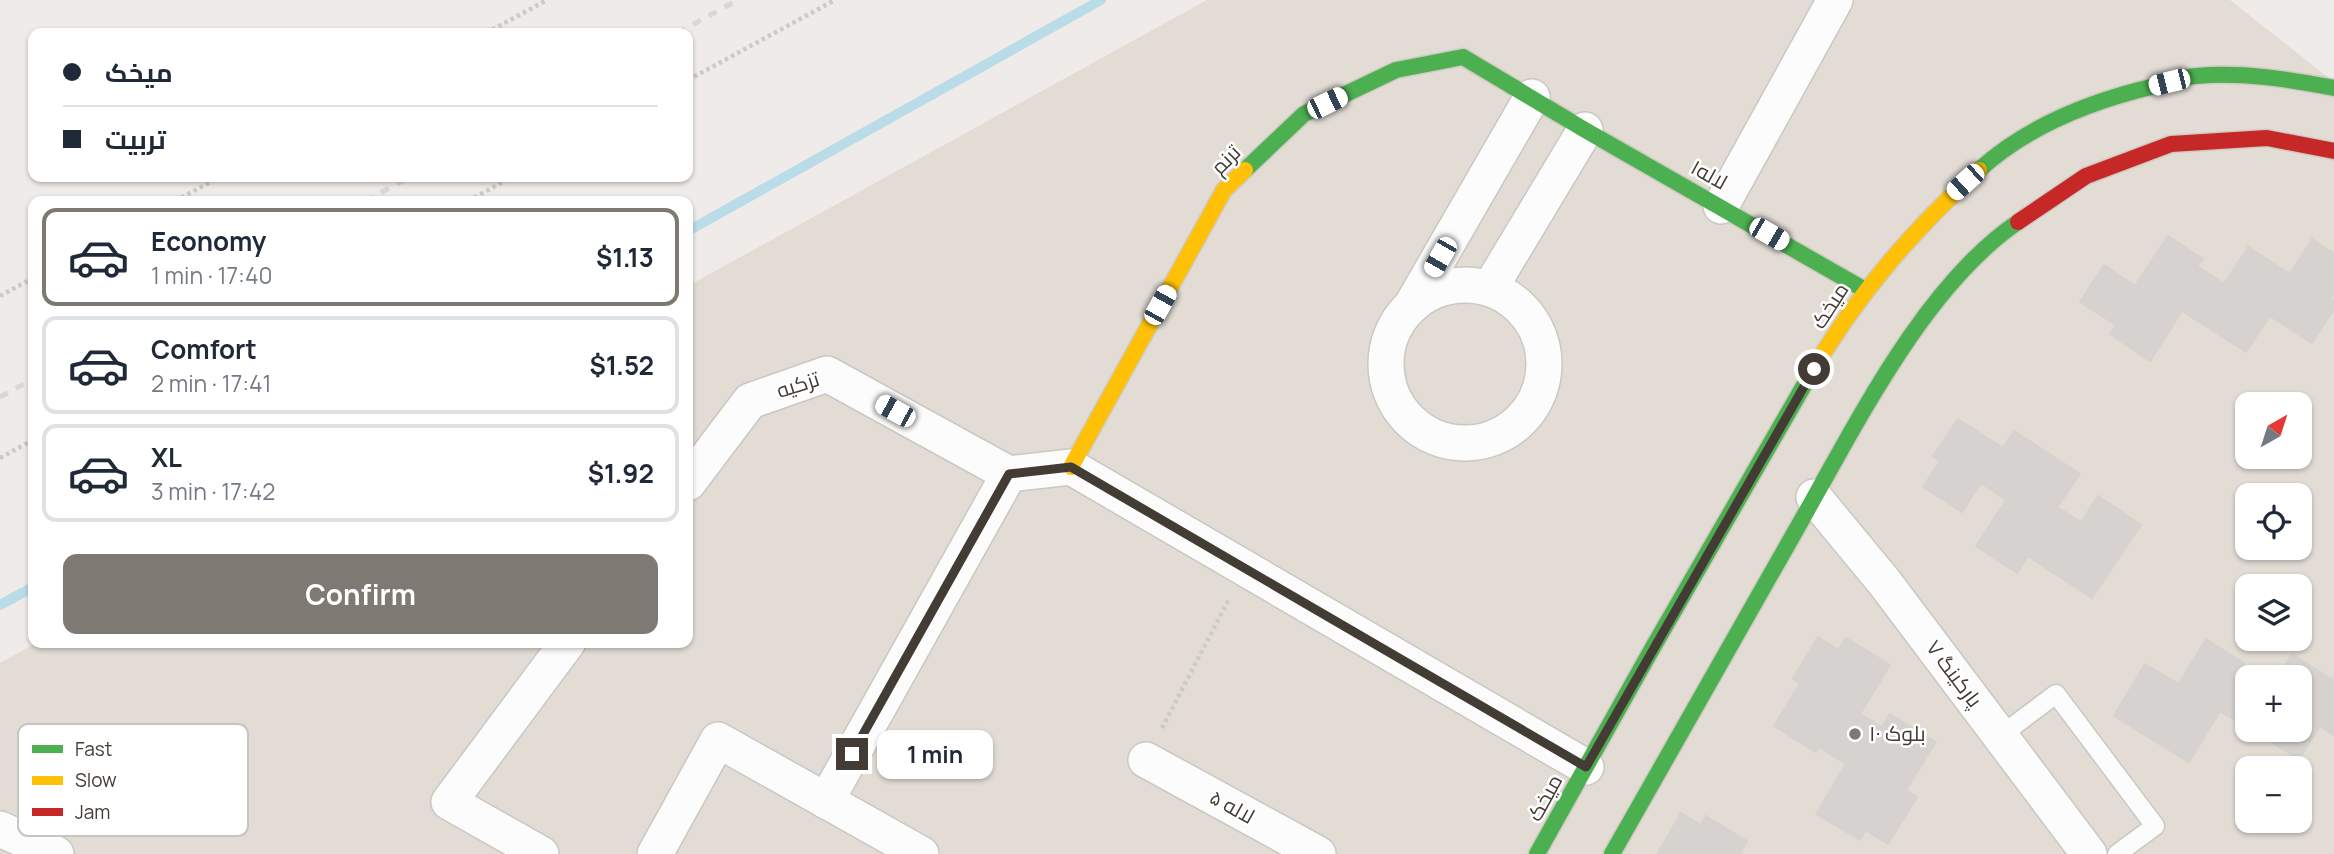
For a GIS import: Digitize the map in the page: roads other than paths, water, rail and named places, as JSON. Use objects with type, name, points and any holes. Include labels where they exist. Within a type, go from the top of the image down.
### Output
[{"type":"street","points":[[1721,206],[1835,0]]},
{"type":"street","name":"ترنم","points":[[1071,467],[1224,190],[1304,114],[1396,70],[1463,57],[1532,97]]},
{"type":"street","name":"میخک","points":[[1538,854],[1788,414],[1865,290],[1903,244],[1950,195],[1994,156],[2053,120],[2116,95],[2195,76],[2274,76],[2334,88]]},
{"type":"street","points":[[1413,303],[1437,289],[1463,284],[1490,288],[1513,300],[1531,318],[1542,341],[1545,368],[1540,392],[1527,415],[1508,432],[1485,442],[1459,444],[1434,437],[1411,423],[1395,401],[1386,375],[1387,349],[1396,323],[1413,303],[1532,97]]},
{"type":"street","name":"لاله۱","points":[[1532,97],[1865,290]]},
{"type":"street","points":[[1490,288],[1586,130]]},
{"type":"street","points":[[1612,854],[1870,400],[1931,307],[1993,239],[2086,176],[2171,144],[2267,138],[2334,151]]},
{"type":"street","name":"تزکیه","points":[[693,476],[750,401],[827,374],[1009,474]]},
{"type":"street","points":[[826,801],[1009,474],[1071,467],[1586,767]]},
{"type":"street","name":"پارکینگ ۷","points":[[1814,497],[1885,583],[2089,854]]},
{"type":"street","points":[[541,854],[495,843],[449,802],[564,648]]},
{"type":"street","points":[[655,854],[719,740],[921,854]]},
{"type":"street","name":"لاله ۵","points":[[1146,760],[1318,854]]},
{"type":"street","points":[[0,829],[56,854]]},
{"type":"lane","points":[[2000,736],[2056,694],[2155,826],[2118,854]]},
{"type":"waterway","points":[[693,228],[1101,0]]},
{"type":"waterway","points":[[0,605],[28,590]]},
{"type":"railway","points":[[686,28],[738,0]]},
{"type":"railway","points":[[374,196],[401,182]]},
{"type":"railway","points":[[0,397],[28,382]]},
{"type":"place","name":"بلوک ۱۰","points":[[1855,734]]}]
